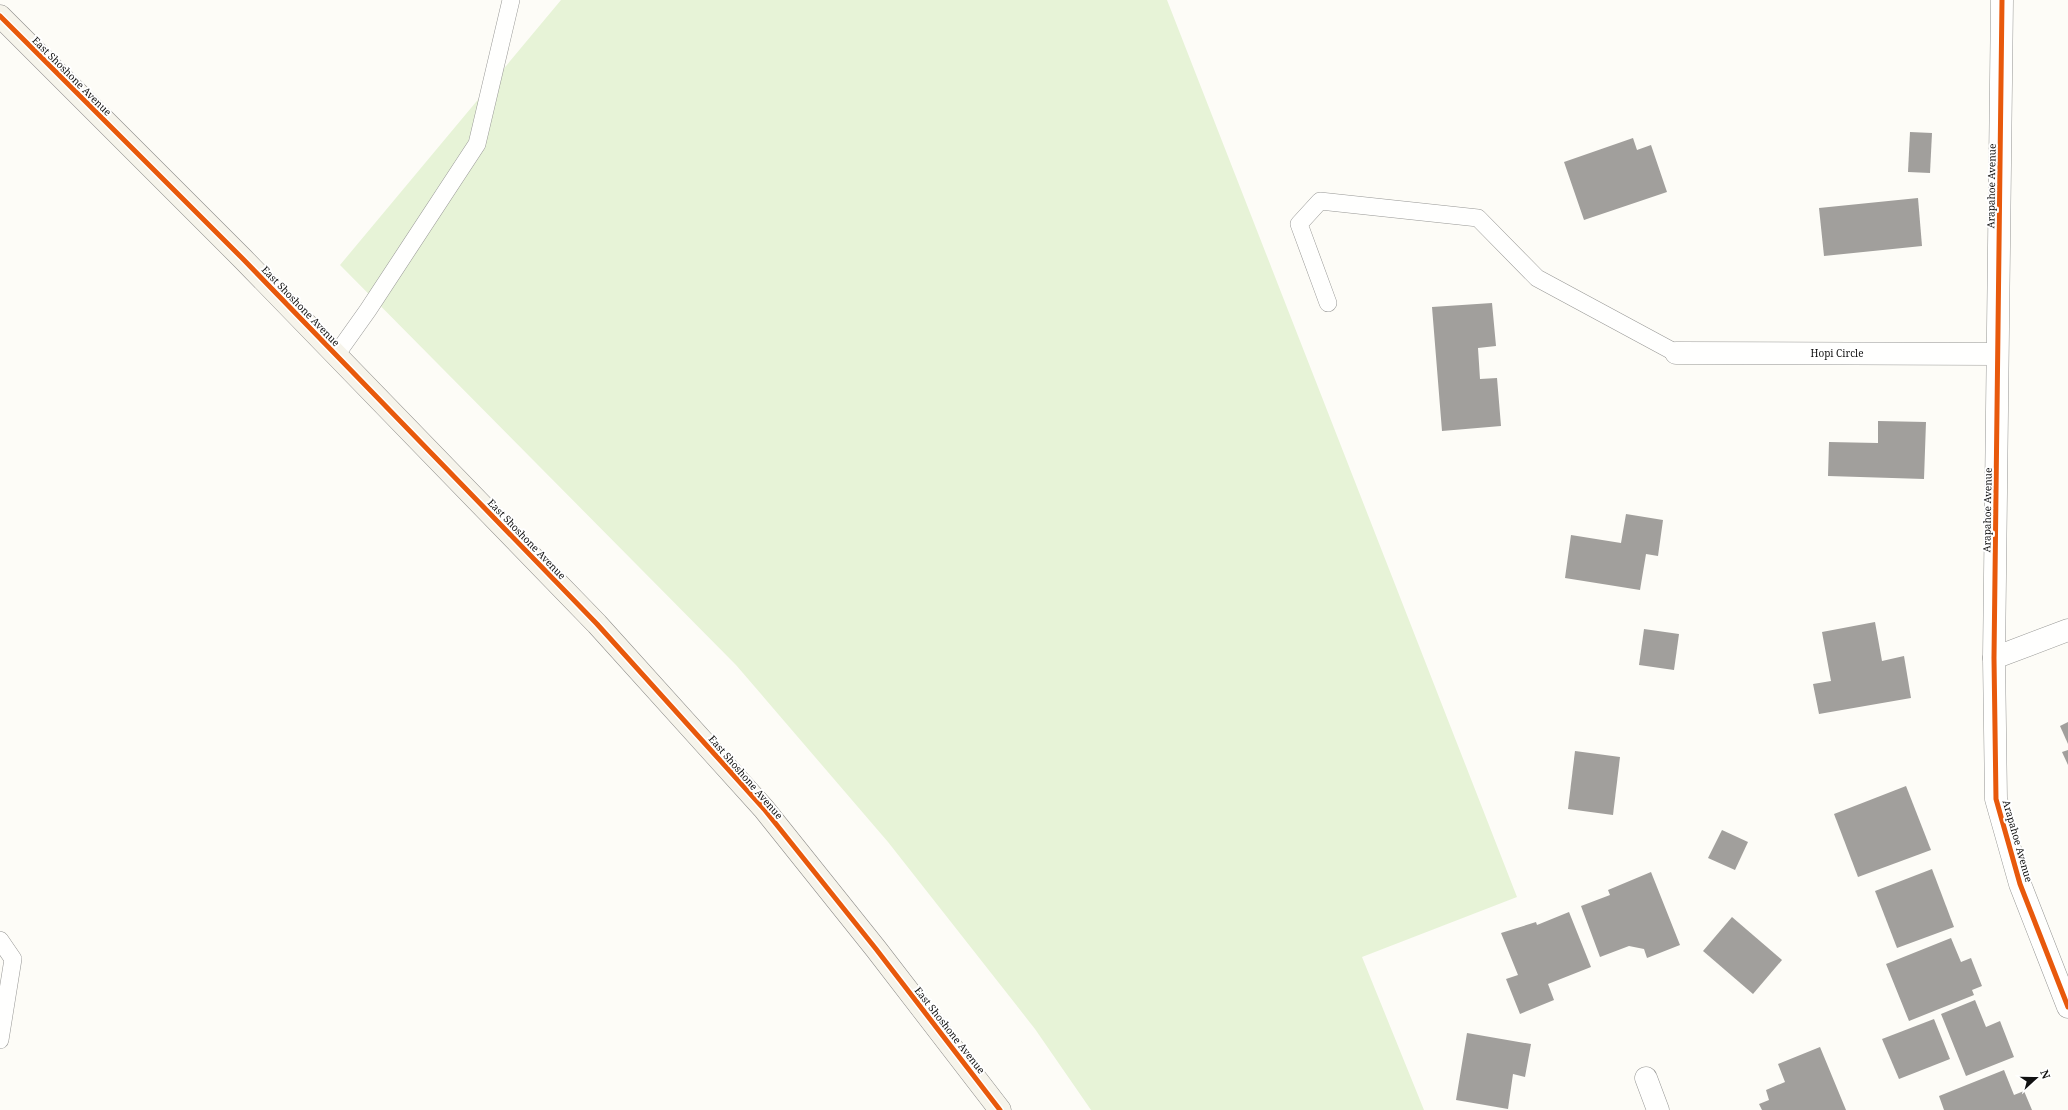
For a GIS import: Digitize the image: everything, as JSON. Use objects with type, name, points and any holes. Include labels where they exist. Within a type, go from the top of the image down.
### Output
[{"type":"street","name":"Arapahoe Avenue","points":[[2002,0],[1994,658],[1996,799],[2020,884],[2068,1007]]},
{"type":"street","name":"East Shoshone Avenue","points":[[0,16],[336,355],[597,624],[764,809],[876,949],[1000,1110]]},
{"type":"street","name":"Hopi Circle","points":[[1676,353],[1997,354]]},
{"type":"street","points":[[1994,658],[2068,630]]},
{"type":"street","points":[[1646,1078],[1658,1110]]},
{"type":"lane","points":[[336,355],[368,310],[477,144],[511,0]]},
{"type":"lane","points":[[1328,303],[1299,224],[1320,201],[1478,218],[1537,278],[1676,353]]},
{"type":"lane","points":[[0,940],[13,959],[0,1040]]},
{"type":"green space","points":[[561,0],[1167,0],[1517,897],[1362,957],[1424,1110],[1091,1110],[1035,1029],[888,842],[736,665],[340,265]]},
{"type":"building","points":[[1910,132],[1932,133],[1930,173],[1908,172]]},
{"type":"building","points":[[1633,138],[1637,150],[1651,145],[1667,192],[1584,220],[1564,162]]},
{"type":"building","points":[[1918,198],[1922,246],[1824,256],[1819,208]]},
{"type":"building","points":[[1492,303],[1496,346],[1478,348],[1480,379],[1497,378],[1501,426],[1442,431],[1432,307]]},
{"type":"building","points":[[1878,421],[1926,422],[1924,479],[1828,476],[1829,442],[1878,443]]},
{"type":"building","points":[[1626,514],[1663,520],[1658,556],[1646,554],[1640,590],[1565,578],[1571,535],[1621,543]]},
{"type":"building","points":[[1875,622],[1882,661],[1904,656],[1911,698],[1819,714],[1813,684],[1831,681],[1822,632]]},
{"type":"building","points":[[1644,629],[1679,634],[1674,670],[1639,665]]},
{"type":"building","points":[[2068,722],[2068,744],[2060,726]]},
{"type":"building","points":[[2068,750],[2068,765],[2062,752]]},
{"type":"building","points":[[1575,751],[1620,757],[1613,815],[1568,809]]},
{"type":"building","points":[[1906,786],[1931,850],[1858,877],[1834,814]]},
{"type":"building","points":[[1722,830],[1748,842],[1735,870],[1708,858]]},
{"type":"building","points":[[1932,869],[1954,927],[1897,948],[1875,891]]},
{"type":"building","points":[[1651,872],[1680,945],[1647,958],[1644,949],[1629,946],[1600,957],[1581,906],[1610,895],[1608,890]]},
{"type":"building","points":[[1569,912],[1591,967],[1548,984],[1554,1000],[1520,1014],[1506,979],[1518,975],[1501,933],[1536,922],[1537,925]]},
{"type":"building","points":[[1732,917],[1782,960],[1753,994],[1703,951]]},
{"type":"building","points":[[1951,938],[1961,962],[1971,958],[1982,986],[1972,990],[1974,995],[1909,1021],[1886,964]]},
{"type":"building","points":[[1975,1000],[1986,1027],[2000,1021],[2014,1057],[1966,1076],[1941,1014]]},
{"type":"building","points":[[1934,1019],[1950,1059],[1899,1079],[1882,1039]]},
{"type":"building","points":[[1467,1033],[1531,1044],[1525,1077],[1513,1074],[1508,1109],[1456,1100]]},
{"type":"building","points":[[1820,1047],[1846,1110],[1762,1110],[1759,1104],[1769,1100],[1766,1090],[1785,1082],[1778,1064]]},
{"type":"building","points":[[2004,1070],[2014,1095],[2024,1091],[2032,1110],[1944,1110],[1939,1096]]},
{"type":"cycle path","points":[[2002,0],[1994,658],[1996,799],[2020,884],[2068,1007]]},
{"type":"cycle path","points":[[0,16],[243,259],[597,624],[764,809],[876,949],[1000,1110]]}]
